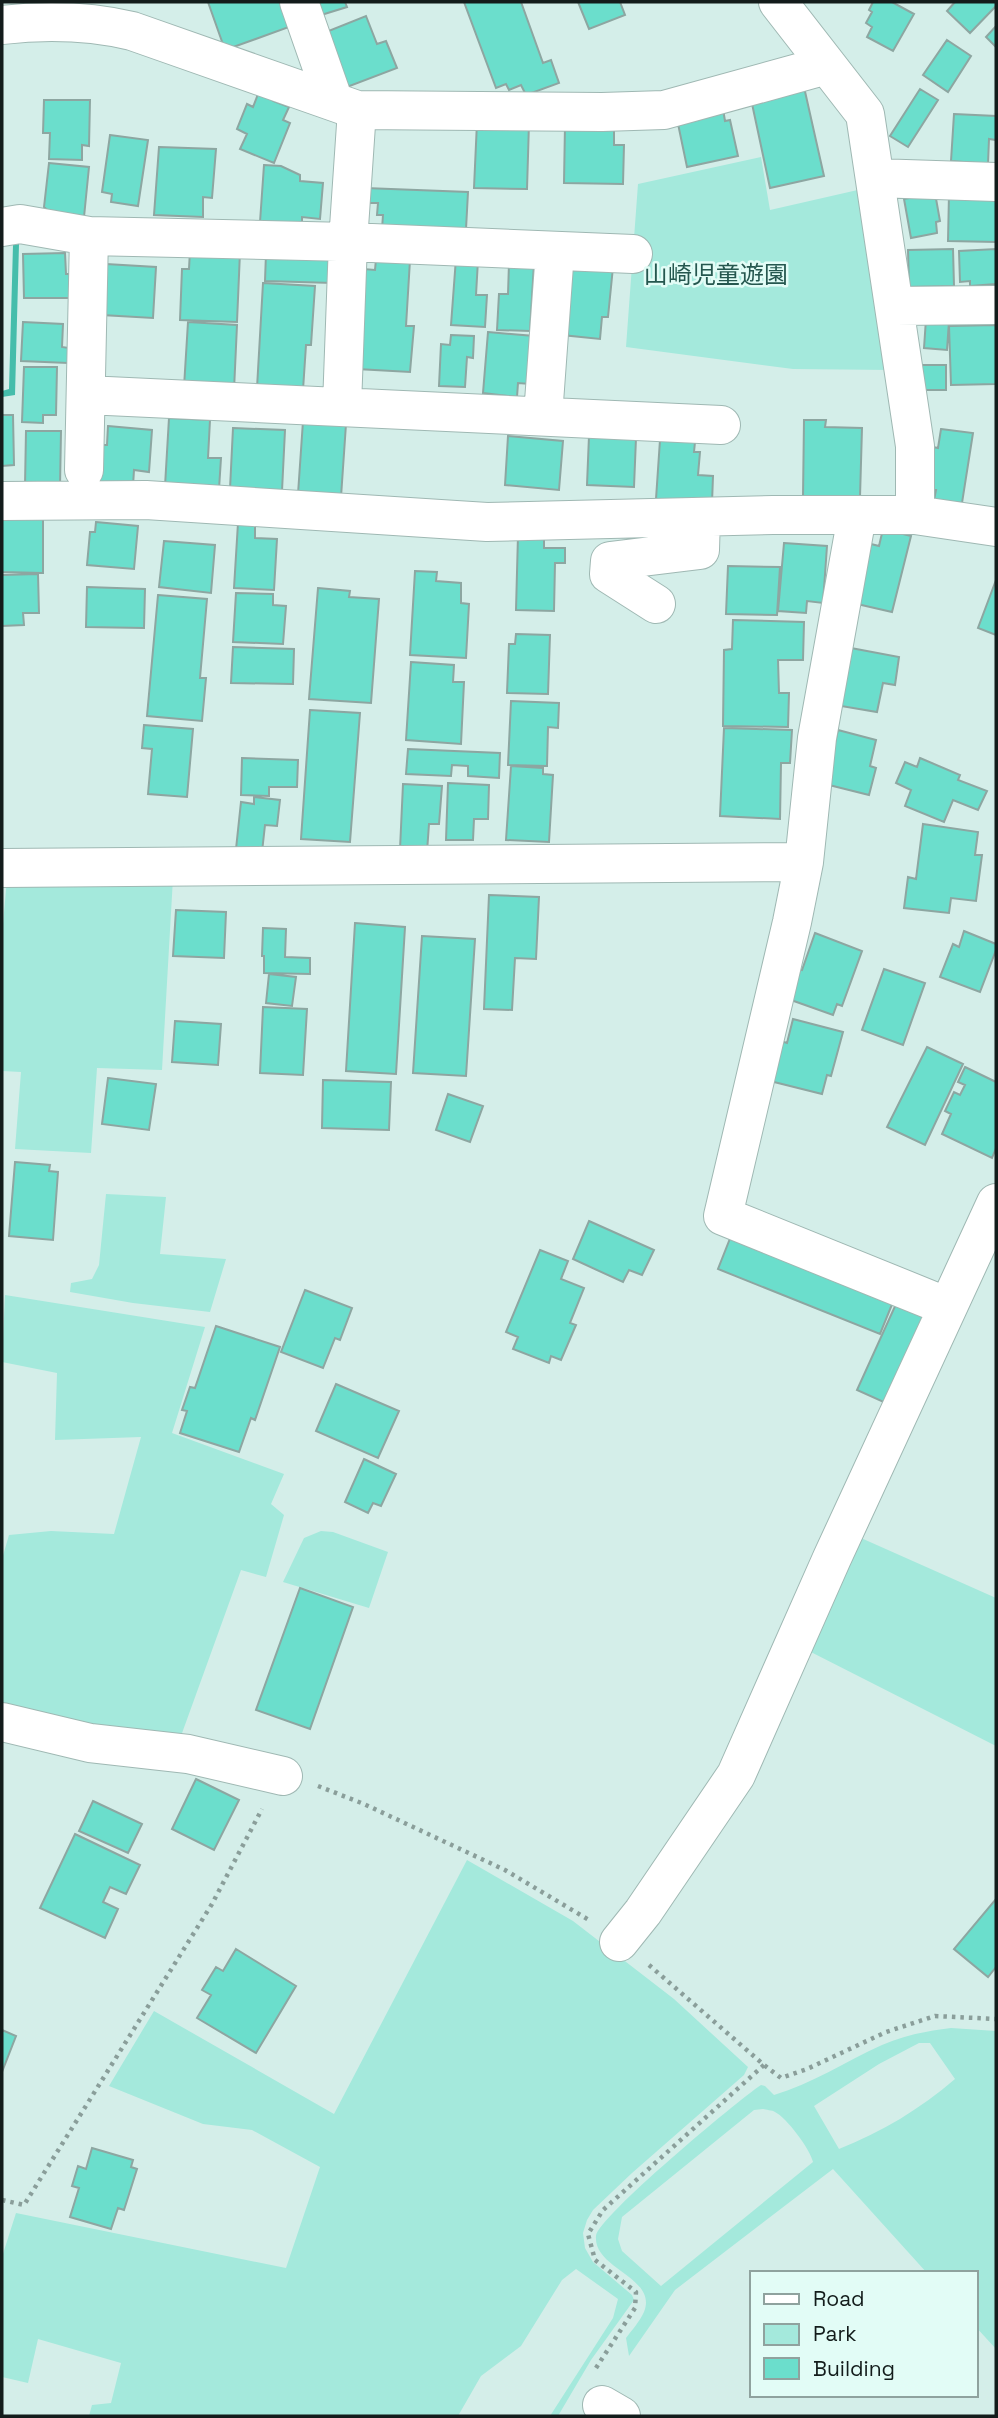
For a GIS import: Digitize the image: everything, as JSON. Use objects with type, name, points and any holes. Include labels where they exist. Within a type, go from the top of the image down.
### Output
[{"type":"street","points":[[299,2],[345,106],[348,242],[342,406]]},
{"type":"street","points":[[778,2],[865,114],[915,446],[915,515]]},
{"type":"street","points":[[2,25],[72,12],[102,24],[144,19],[345,106],[602,112],[664,110],[827,65]]},
{"type":"street","points":[[875,178],[996,182]]},
{"type":"street","points":[[2,227],[20,224],[89,236],[348,242],[634,254]]},
{"type":"street","points":[[84,470],[89,236]]},
{"type":"street","points":[[543,416],[555,251]]},
{"type":"street","points":[[895,306],[996,305]]},
{"type":"street","points":[[86,395],[721,425]]},
{"type":"street","points":[[2,501],[146,500],[487,522],[915,515],[996,527]]},
{"type":"street","points":[[858,516],[817,738],[804,862],[723,1216],[948,1307]]},
{"type":"street","points":[[656,604],[609,574],[610,561],[700,550],[701,517]]},
{"type":"street","points":[[2,868],[804,862]]},
{"type":"street","points":[[619,1942],[643,1912],[736,1775],[832,1558],[996,1203]]},
{"type":"street","points":[[2,1722],[90,1743],[188,1754],[284,1776]]},
{"type":"path","points":[[2,2200],[23,2205],[212,1904],[263,1807],[284,1776],[364,1804],[505,1870],[598,1926],[659,1972],[781,2078],[807,2070],[886,2032],[935,2016],[996,2020]]},
{"type":"path","points":[[605,2398],[635,2308],[636,2292],[594,2260],[588,2234],[603,2210],[764,2065]]},
{"type":"green space","name":"山崎児童遊園","points":[[761,157],[770,210],[862,189],[891,370],[793,369],[626,347],[638,184]]},
{"type":"green space","points":[[7,878],[173,878],[162,1070],[97,1068],[91,1153],[15,1149],[21,1072],[2,1071],[2,936]]},
{"type":"green space","points":[[106,1194],[166,1197],[160,1254],[226,1259],[210,1312],[70,1292],[71,1283],[92,1279],[99,1265]]},
{"type":"green space","points":[[5,1295],[205,1327],[172,1433],[284,1474],[271,1504],[284,1515],[266,1577],[241,1570],[177,1747],[2,1713],[2,1559],[9,1535],[51,1531],[114,1534],[141,1437],[55,1440],[57,1373],[2,1362]]},
{"type":"green space","points":[[321,1531],[333,1532],[388,1552],[369,1608],[283,1582],[304,1538]]},
{"type":"green space","points":[[852,1534],[996,1598],[996,1746],[801,1647]]},
{"type":"green space","points":[[467,1860],[573,1921],[674,1999],[748,2067],[744,2075],[593,2210],[587,2220],[583,2233],[585,2248],[593,2262],[632,2295],[634,2300],[591,2360],[558,2416],[550,2416],[613,2318],[618,2299],[576,2269],[562,2280],[521,2346],[481,2376],[458,2416],[89,2416],[92,2405],[111,2403],[121,2363],[38,2339],[28,2383],[2,2377],[2,2257],[16,2213],[286,2268],[320,2167],[252,2130],[203,2124],[109,2086],[154,2011],[334,2114]]},
{"type":"green space","points":[[951,2028],[996,2031],[996,2349],[977,2328],[977,2271],[925,2271],[833,2169],[675,2290],[629,2356],[626,2338],[644,2312],[646,2300],[634,2281],[604,2257],[596,2236],[619,2207],[699,2135],[761,2085],[774,2095],[802,2085],[869,2051],[916,2034]],"holes":[[[919,2043],[930,2043],[955,2079],[900,2119],[839,2149],[814,2106],[879,2064]],[[754,2110],[774,2111],[792,2127],[813,2162],[661,2286],[622,2251],[618,2239],[622,2217]]]},
{"type":"shaded area","points":[[19,244],[15,395],[2,397],[2,391],[9,389],[13,245]]},
{"type":"building","points":[[208,2],[280,2],[289,27],[225,50]]},
{"type":"building","points":[[314,2],[345,2],[347,7],[318,16]]},
{"type":"building","points":[[464,2],[521,2],[543,63],[551,60],[559,83],[526,95],[521,85],[509,90],[506,84],[496,88]]},
{"type":"building","points":[[578,2],[620,2],[625,15],[589,29]]},
{"type":"building","points":[[873,2],[892,2],[914,14],[893,51],[867,37],[872,27],[866,23],[872,12],[869,10]]},
{"type":"building","points":[[955,2],[996,2],[996,6],[970,33],[947,11]]},
{"type":"building","points":[[366,16],[377,44],[386,41],[397,68],[347,87],[326,32]]},
{"type":"building","points":[[996,26],[996,47],[986,37]]},
{"type":"building","points":[[947,40],[971,56],[948,92],[923,75]]},
{"type":"building","points":[[804,87],[824,176],[770,188],[751,99]]},
{"type":"building","points":[[260,89],[273,101],[289,107],[283,120],[290,123],[274,163],[240,149],[247,134],[237,129],[247,104],[253,107]]},
{"type":"building","points":[[920,89],[938,100],[908,147],[890,136]]},
{"type":"building","points":[[44,100],[90,100],[89,146],[82,145],[82,160],[49,159],[50,133],[43,133]]},
{"type":"building","points":[[723,109],[725,121],[730,120],[738,156],[687,167],[677,119]]},
{"type":"building","points":[[954,114],[996,116],[996,140],[989,139],[988,164],[951,161]]},
{"type":"building","points":[[477,122],[529,123],[527,189],[474,188]]},
{"type":"building","points":[[565,125],[614,126],[614,145],[624,145],[623,184],[564,183]]},
{"type":"building","points":[[110,135],[148,140],[138,206],[111,202],[112,194],[102,192]]},
{"type":"building","points":[[159,147],[216,149],[212,198],[203,197],[203,217],[154,215]]},
{"type":"building","points":[[49,163],[89,167],[84,217],[53,215],[44,207]]},
{"type":"building","points":[[264,165],[281,166],[300,175],[300,181],[323,183],[320,219],[302,217],[302,225],[260,222]]},
{"type":"building","points":[[365,188],[468,192],[466,229],[382,229],[383,215],[377,215],[378,203],[364,203]]},
{"type":"building","points":[[935,193],[940,221],[936,222],[937,233],[911,238],[904,199]]},
{"type":"building","points":[[949,194],[996,199],[996,242],[948,241]]},
{"type":"building","points":[[953,249],[954,286],[909,287],[908,250]]},
{"type":"building","points":[[996,249],[996,284],[970,286],[970,281],[960,282],[959,251]]},
{"type":"building","points":[[190,250],[240,252],[237,322],[180,320],[182,269],[189,269]]},
{"type":"building","points":[[65,253],[66,274],[70,274],[70,298],[24,298],[23,254]]},
{"type":"building","points":[[266,253],[324,255],[334,268],[333,283],[265,281]]},
{"type":"building","points":[[456,258],[478,260],[476,295],[487,295],[485,327],[451,325]]},
{"type":"building","points":[[376,259],[410,260],[406,326],[414,326],[410,372],[357,369],[364,269],[375,270]]},
{"type":"building","points":[[509,263],[534,264],[530,331],[497,330],[499,294],[508,294]]},
{"type":"building","points":[[569,263],[613,267],[608,317],[602,317],[600,339],[562,335]]},
{"type":"building","points":[[106,264],[156,267],[153,318],[102,315]]},
{"type":"building","points":[[263,283],[315,286],[311,345],[306,345],[303,390],[257,388]]},
{"type":"building","points":[[926,319],[949,321],[947,350],[924,348]]},
{"type":"building","points":[[23,322],[63,324],[62,347],[69,348],[68,363],[21,361]]},
{"type":"building","points":[[188,322],[237,325],[234,390],[184,387]]},
{"type":"building","points":[[996,325],[996,384],[951,385],[949,326]]},
{"type":"building","points":[[488,332],[534,336],[530,384],[518,383],[517,397],[483,393]]},
{"type":"building","points":[[451,335],[474,336],[473,358],[467,357],[465,387],[439,386],[441,344],[450,345]]},
{"type":"building","points":[[922,365],[946,365],[946,390],[922,390]]},
{"type":"building","points":[[24,367],[57,367],[56,415],[43,415],[43,423],[22,422]]},
{"type":"building","points":[[2,415],[13,415],[14,465],[2,466]]},
{"type":"building","points":[[169,418],[210,420],[208,458],[221,458],[219,489],[165,486]]},
{"type":"building","points":[[804,420],[826,420],[825,427],[862,428],[860,497],[803,497]]},
{"type":"building","points":[[303,421],[346,424],[341,497],[298,494]]},
{"type":"building","points":[[108,426],[152,430],[149,472],[134,470],[133,486],[96,483],[98,445],[107,445]]},
{"type":"building","points":[[233,428],[285,430],[282,491],[230,489]]},
{"type":"building","points":[[941,429],[973,433],[962,503],[934,500],[936,490],[931,490],[933,447],[938,448]]},
{"type":"building","points":[[26,431],[61,431],[60,487],[25,486]]},
{"type":"building","points":[[508,436],[563,441],[559,490],[505,485]]},
{"type":"building","points":[[589,436],[636,438],[634,487],[587,485]]},
{"type":"building","points":[[660,440],[695,442],[694,452],[700,452],[698,475],[713,476],[712,503],[656,499]]},
{"type":"building","points":[[2,515],[43,515],[43,573],[2,572]]},
{"type":"building","points":[[96,522],[138,526],[134,569],[87,565],[90,532],[95,532]]},
{"type":"building","points":[[238,523],[255,523],[255,538],[277,539],[274,590],[234,588]]},
{"type":"building","points":[[883,529],[911,536],[892,612],[857,604],[871,544],[879,546]]},
{"type":"building","points":[[518,535],[544,536],[544,548],[565,548],[565,563],[555,563],[554,611],[516,610]]},
{"type":"building","points":[[164,541],[215,545],[211,593],[159,587]]},
{"type":"building","points":[[784,543],[827,546],[823,603],[807,601],[806,613],[778,611]]},
{"type":"building","points":[[728,566],[780,567],[777,615],[726,614]]},
{"type":"building","points":[[415,571],[437,572],[436,581],[461,583],[461,603],[469,604],[466,658],[410,655]]},
{"type":"building","points":[[38,574],[39,613],[23,613],[24,625],[2,626],[2,575]]},
{"type":"building","points":[[996,580],[996,635],[978,628]]},
{"type":"building","points":[[87,587],[145,589],[144,628],[86,627]]},
{"type":"building","points":[[318,588],[350,591],[349,597],[379,599],[371,703],[309,699]]},
{"type":"building","points":[[236,593],[273,594],[273,605],[286,606],[283,644],[233,642]]},
{"type":"building","points":[[158,595],[207,599],[200,678],[206,678],[202,721],[147,716]]},
{"type":"building","points":[[733,620],[804,622],[803,660],[778,660],[779,693],[789,693],[788,727],[723,726],[724,650],[732,649]]},
{"type":"building","points":[[516,634],[550,635],[548,694],[507,693],[509,644],[515,644]]},
{"type":"building","points":[[233,647],[294,649],[293,684],[231,683]]},
{"type":"building","points":[[851,648],[899,657],[895,685],[883,683],[877,712],[841,706]]},
{"type":"building","points":[[411,662],[454,665],[453,682],[464,682],[461,744],[406,740]]},
{"type":"building","points":[[511,701],[559,703],[558,728],[548,727],[547,766],[508,765]]},
{"type":"building","points":[[310,710],[360,713],[350,842],[301,839]]},
{"type":"building","points":[[144,725],[193,729],[187,797],[148,794],[152,749],[142,748]]},
{"type":"building","points":[[724,728],[792,730],[790,763],[781,763],[780,819],[720,816]]},
{"type":"building","points":[[838,730],[876,740],[870,766],[876,768],[869,795],[825,784]]},
{"type":"building","points":[[408,749],[500,753],[499,778],[468,776],[468,766],[452,765],[451,776],[406,774]]},
{"type":"building","points":[[242,758],[298,760],[297,787],[269,787],[269,796],[241,795]]},
{"type":"building","points":[[920,758],[960,775],[958,780],[987,791],[978,810],[953,800],[944,822],[905,806],[911,790],[896,783],[905,762],[917,767]]},
{"type":"building","points":[[511,766],[543,768],[543,774],[553,775],[549,842],[506,840]]},
{"type":"building","points":[[448,783],[489,785],[488,819],[474,819],[473,840],[446,840]]},
{"type":"building","points":[[403,784],[442,786],[439,824],[429,824],[427,852],[400,849]]},
{"type":"building","points":[[254,797],[280,800],[277,826],[265,825],[262,852],[236,849],[241,802],[254,804]]},
{"type":"building","points":[[923,824],[978,832],[975,855],[982,855],[976,901],[951,898],[949,913],[904,908],[908,877],[916,879]]},
{"type":"building","points":[[489,895],[539,897],[536,959],[515,958],[512,1010],[484,1009]]},
{"type":"building","points":[[176,910],[226,912],[224,958],[173,956]]},
{"type":"building","points":[[355,923],[405,927],[396,1074],[346,1071]]},
{"type":"building","points":[[263,928],[286,929],[285,957],[310,958],[310,974],[264,973]]},
{"type":"building","points":[[964,931],[996,944],[980,992],[940,977],[953,944],[959,947]]},
{"type":"building","points":[[815,933],[862,951],[842,1006],[837,1004],[833,1015],[791,1000],[794,968],[802,970]]},
{"type":"building","points":[[422,936],[475,939],[466,1076],[413,1073]]},
{"type":"building","points":[[884,969],[925,983],[903,1045],[862,1030]]},
{"type":"building","points":[[269,974],[296,977],[292,1006],[266,1003]]},
{"type":"building","points":[[263,1007],[307,1009],[303,1075],[260,1073]]},
{"type":"building","points":[[793,1019],[843,1032],[831,1076],[827,1075],[822,1094],[770,1081],[781,1041],[787,1043]]},
{"type":"building","points":[[175,1021],[221,1024],[218,1065],[172,1062]]},
{"type":"building","points":[[927,1047],[963,1064],[925,1145],[887,1127]]},
{"type":"building","points":[[965,1067],[996,1082],[996,1148],[992,1158],[942,1134],[951,1114],[945,1111],[954,1092],[960,1095],[965,1085],[958,1082]]},
{"type":"building","points":[[108,1078],[156,1084],[149,1130],[102,1124]]},
{"type":"building","points":[[323,1080],[391,1082],[389,1130],[322,1128]]},
{"type":"building","points":[[448,1094],[483,1106],[470,1142],[436,1130]]},
{"type":"building","points":[[15,1162],[50,1165],[49,1171],[58,1172],[53,1240],[9,1236]]},
{"type":"building","points":[[589,1221],[654,1250],[642,1275],[629,1270],[623,1282],[573,1259]]},
{"type":"building","points":[[731,1236],[893,1302],[880,1334],[718,1269]]},
{"type":"building","points":[[540,1250],[568,1261],[561,1279],[584,1288],[570,1323],[576,1325],[561,1360],[551,1356],[549,1363],[513,1349],[518,1337],[506,1332]]},
{"type":"building","points":[[305,1290],[352,1308],[340,1340],[335,1338],[323,1368],[281,1352]]},
{"type":"building","points":[[896,1304],[927,1318],[888,1404],[857,1390]]},
{"type":"building","points":[[216,1326],[280,1347],[255,1420],[251,1418],[239,1452],[180,1433],[187,1411],[182,1410],[190,1387],[195,1388]]},
{"type":"building","points":[[336,1384],[399,1411],[378,1458],[316,1431]]},
{"type":"building","points":[[364,1459],[396,1474],[381,1506],[373,1503],[368,1513],[345,1502]]},
{"type":"building","points":[[300,1588],[353,1607],[310,1729],[256,1710]]},
{"type":"building","points":[[196,1779],[239,1800],[214,1850],[172,1829]]},
{"type":"building","points":[[93,1801],[142,1824],[128,1853],[79,1831]]},
{"type":"building","points":[[75,1834],[140,1865],[126,1894],[110,1887],[103,1902],[118,1909],[105,1938],[40,1908]]},
{"type":"building","points":[[996,1899],[996,1967],[988,1977],[954,1949]]},
{"type":"building","points":[[236,1949],[296,1986],[256,2053],[197,2018],[211,1995],[202,1990],[216,1967],[223,1971]]},
{"type":"building","points":[[2,2030],[16,2036],[2,2072]]},
{"type":"building","points":[[92,2148],[133,2160],[131,2167],[137,2169],[124,2210],[118,2208],[111,2229],[70,2217],[79,2188],[72,2186],[78,2166],[86,2169]]}]
